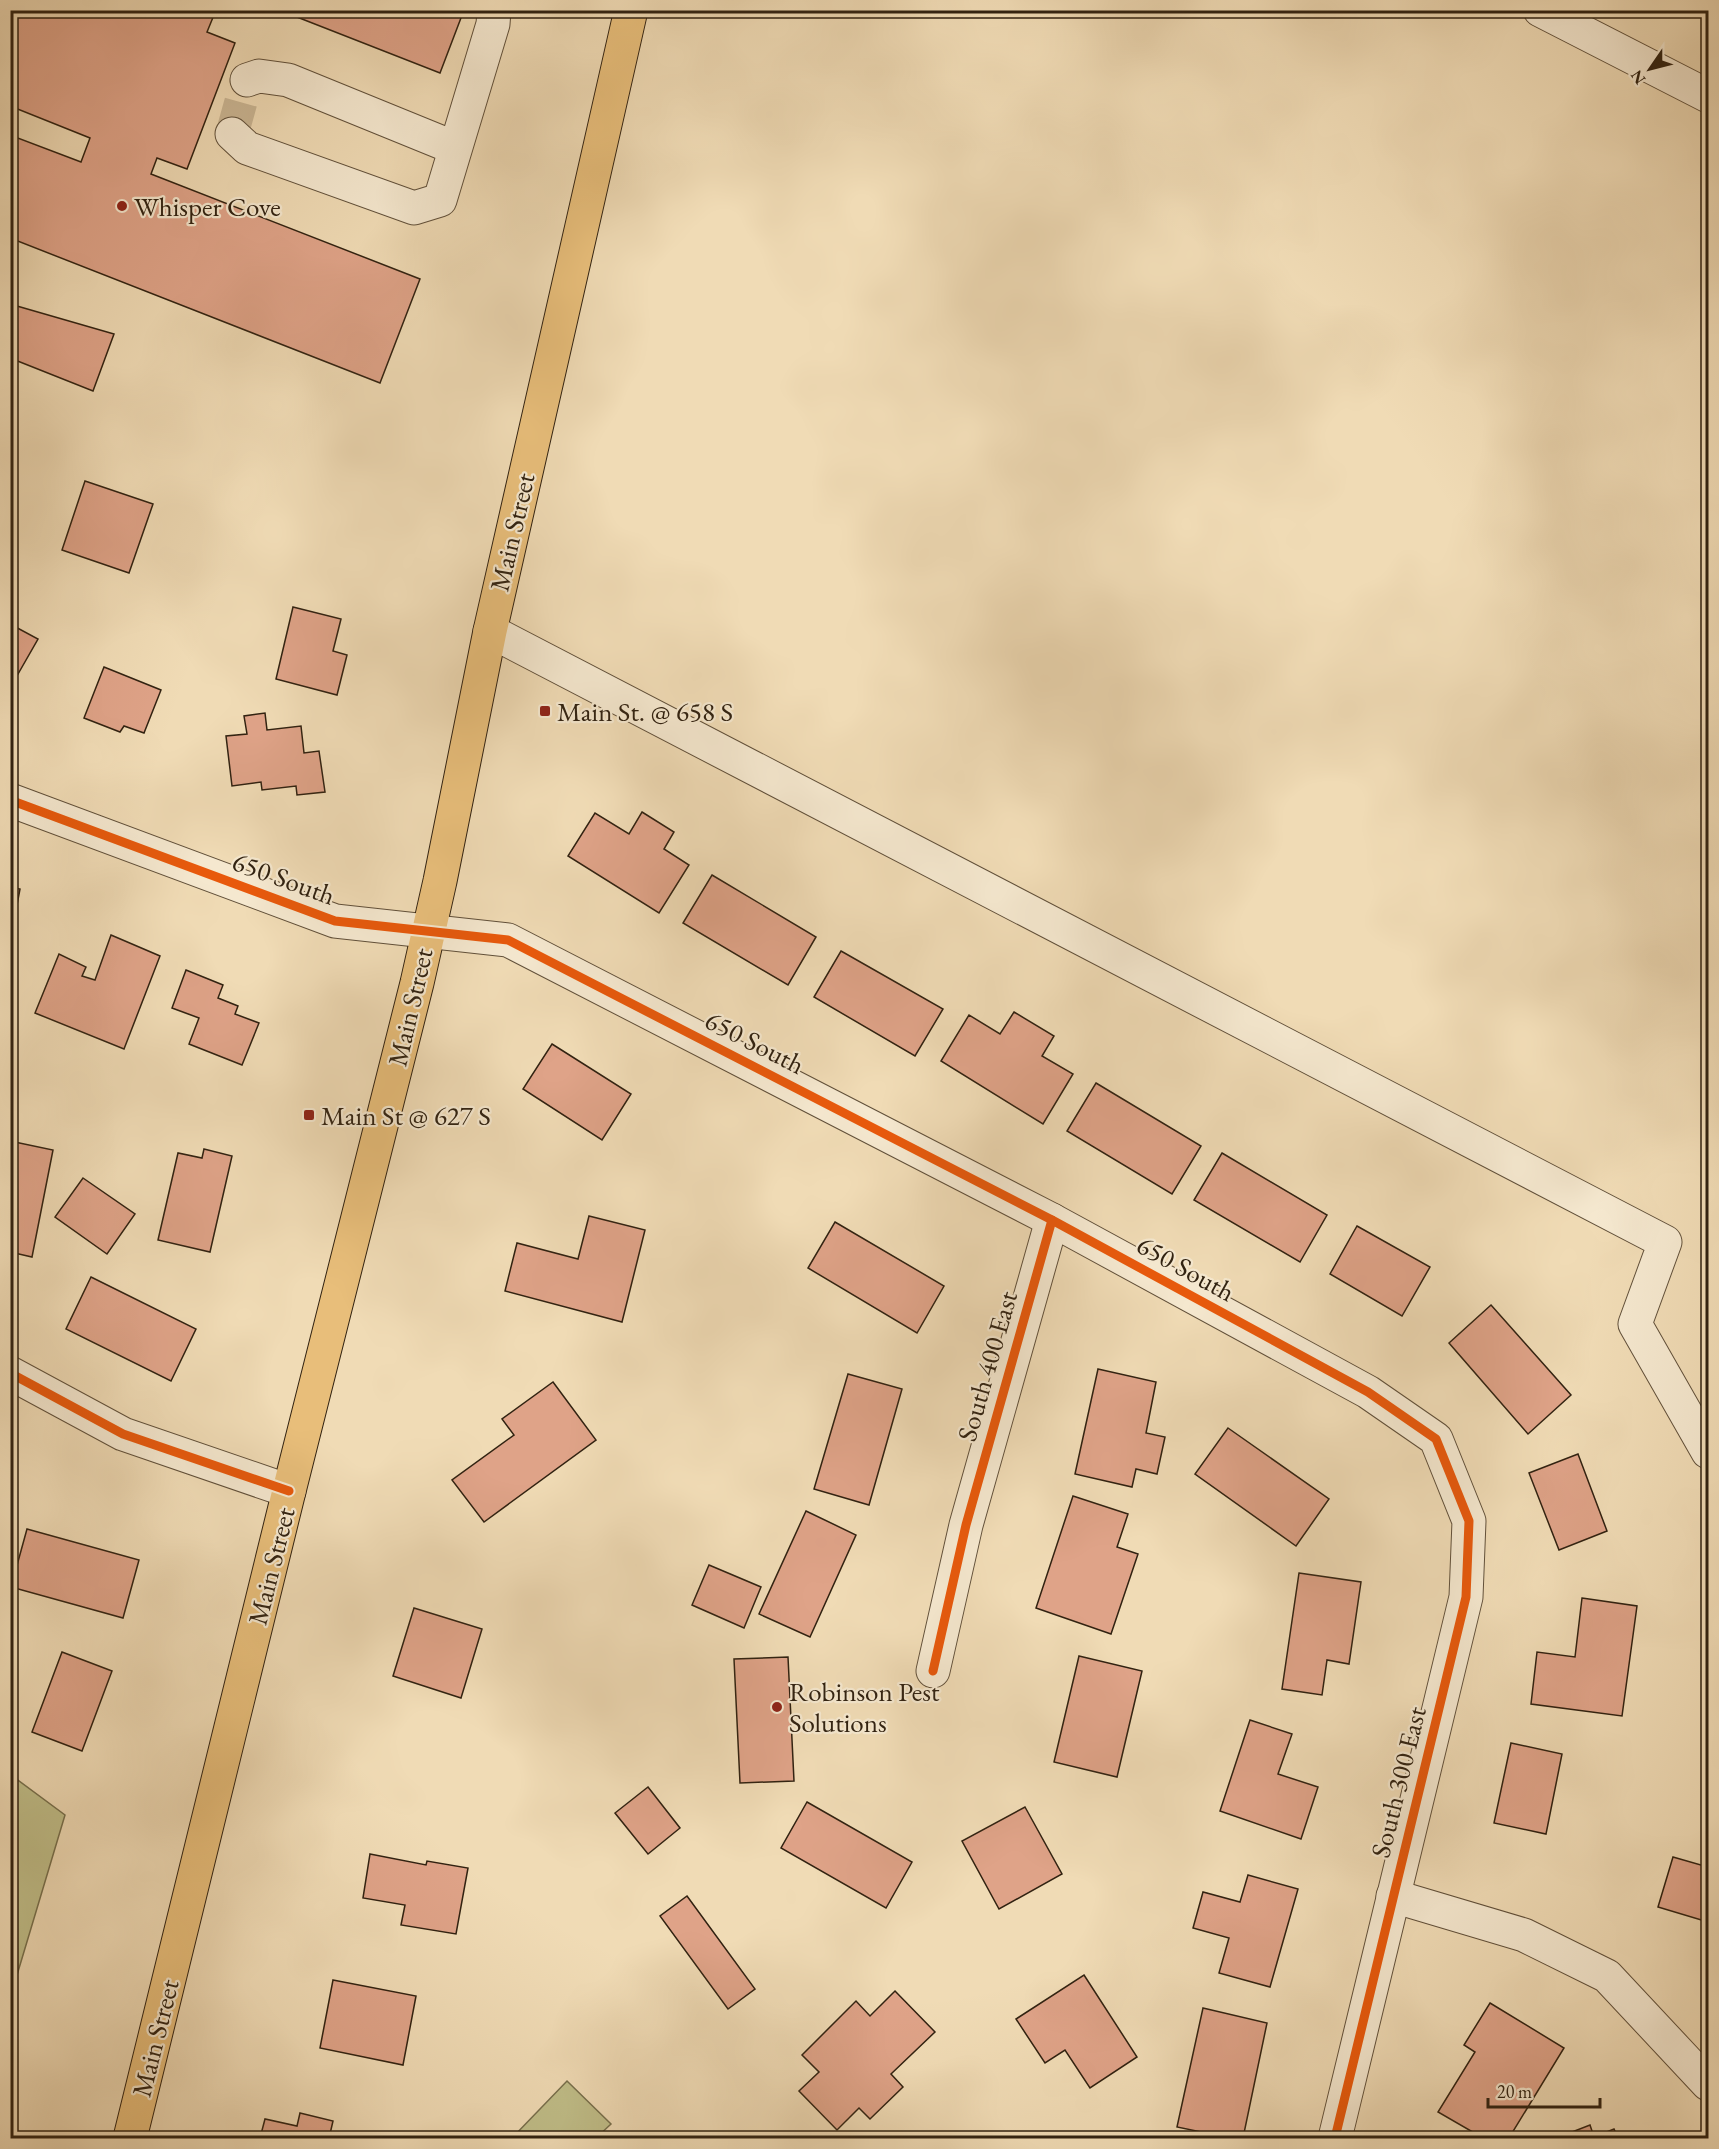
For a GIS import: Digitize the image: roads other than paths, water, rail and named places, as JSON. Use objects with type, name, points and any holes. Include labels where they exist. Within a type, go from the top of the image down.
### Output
[{"type":"main road","name":"Main Street","points":[[130,2139],[289,1491],[417,983],[440,881],[489,631],[631,10]]},
{"type":"street","points":[[232,134],[247,148],[414,208],[440,200],[493,24],[494,10]]},
{"type":"street","points":[[1540,10],[1708,96]]},
{"type":"street","points":[[247,80],[259,76],[288,80],[455,148]]},
{"type":"street","points":[[489,631],[1665,1242],[1635,1324],[1708,1452]]},
{"type":"street","name":"650 South","points":[[10,800],[335,921],[508,940],[1052,1220],[1368,1392],[1436,1439]]},
{"type":"street","name":"South 400 East","points":[[933,1671],[966,1525],[1052,1220]]},
{"type":"street","points":[[10,1373],[123,1434],[289,1491]]},
{"type":"street","name":"South 300 East","points":[[1335,2139],[1466,1597],[1469,1521],[1436,1439]]},
{"type":"street","points":[[1393,1896],[1524,1935],[1607,1976],[1708,2082]]},
{"type":"tunnel","points":[[232,134],[247,80]]},
{"type":"place","name":"Whisper Cove","points":[[122,206]]},
{"type":"place","name":"Main St. @ 658 S","points":[[545,711]]},
{"type":"place","name":"Main St @ 627 S","points":[[309,1115]]},
{"type":"place","name":"Robinson Pest Solutions","points":[[777,1707]]}]
